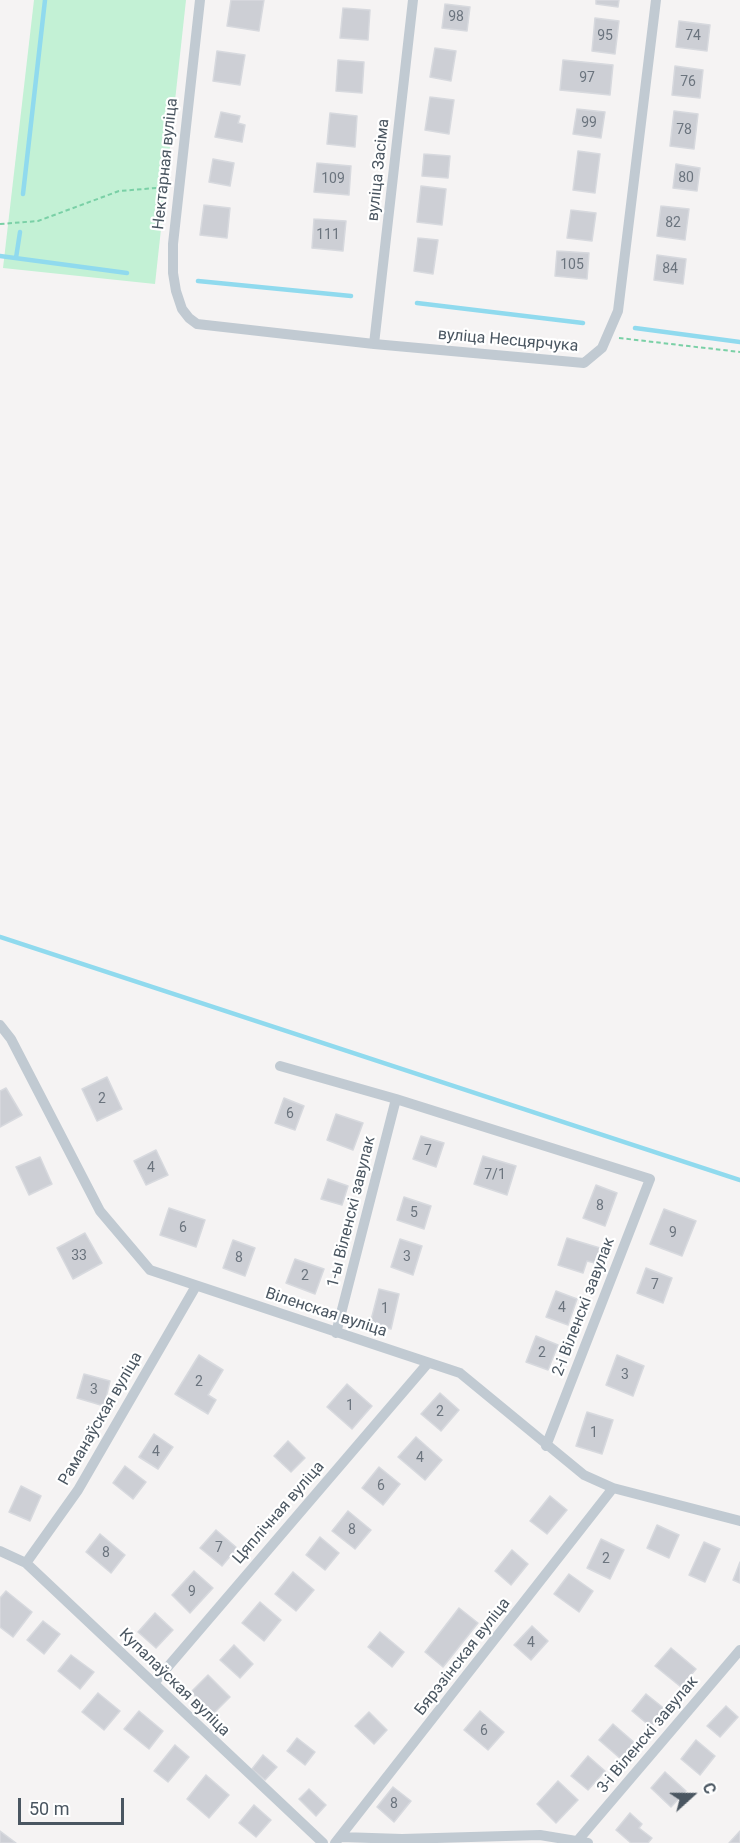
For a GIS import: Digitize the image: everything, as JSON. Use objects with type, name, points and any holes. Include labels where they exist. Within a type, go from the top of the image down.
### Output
[{"type":"street","name":"Нектарная вуліца","points":[[197,324],[182,309],[173,273],[178,186],[200,0]]},
{"type":"street","name":"вуліца Засіма","points":[[374,344],[413,0]]},
{"type":"street","name":"вуліца Несцярчука","points":[[197,324],[374,344],[584,363],[602,348],[618,311],[656,0]]},
{"type":"street","name":"Віленская вуліца","points":[[0,1025],[11,1039],[100,1211],[150,1270],[460,1373],[584,1475],[613,1488],[740,1521]]},
{"type":"street","points":[[280,1066],[396,1099]]},
{"type":"street","name":"2-і Віленскі завулак","points":[[396,1099],[650,1179],[546,1446]]},
{"type":"street","name":"1-ы Віленскі завулак","points":[[336,1333],[396,1099]]},
{"type":"street","name":"Раманаўская вуліца","points":[[26,1563],[78,1490],[196,1286]]},
{"type":"street","name":"Цяплічная вуліца","points":[[154,1683],[428,1363]]},
{"type":"street","name":"Бярэзінская вуліца","points":[[338,1840],[613,1488]]},
{"type":"street","name":"Купалаўская вуліца","points":[[0,1551],[26,1563],[323,1843]]},
{"type":"street","name":"3-і Віленскі завулак","points":[[583,1841],[740,1650]]},
{"type":"street","points":[[338,1840],[537,1839],[583,1841]]},
{"type":"path","points":[[0,224],[38,221],[119,191],[178,186]]},
{"type":"path","points":[[607,337],[740,352]]},
{"type":"green space","points":[[34,0],[186,0],[155,284],[3,268]]},
{"type":"building","points":[[231,0],[264,0],[259,31],[227,26]]},
{"type":"building","points":[[596,0],[619,0],[618,7],[596,4]]},
{"type":"building","points":[[445,4],[470,7],[467,31],[442,28]]},
{"type":"building","points":[[343,8],[370,10],[368,40],[340,38]]},
{"type":"building","points":[[595,18],[619,21],[615,54],[592,51]]},
{"type":"building","points":[[679,21],[710,25],[707,51],[676,47]]},
{"type":"building","points":[[435,48],[456,51],[451,81],[430,77]]},
{"type":"building","points":[[217,51],[245,55],[240,85],[213,81]]},
{"type":"building","points":[[338,60],[364,62],[362,93],[336,91]]},
{"type":"building","points":[[563,60],[613,65],[610,95],[560,90]]},
{"type":"building","points":[[675,66],[703,70],[700,98],[672,95]]},
{"type":"building","points":[[430,97],[454,100],[449,134],[425,130]]},
{"type":"building","points":[[577,109],[605,112],[601,138],[573,134]]},
{"type":"building","points":[[674,111],[698,114],[694,149],[670,146]]},
{"type":"building","points":[[221,112],[240,116],[238,123],[245,125],[242,142],[215,137]]},
{"type":"building","points":[[330,113],[357,116],[355,147],[327,144]]},
{"type":"building","points":[[578,151],[600,154],[595,193],[573,190]]},
{"type":"building","points":[[424,154],[450,156],[448,178],[422,176]]},
{"type":"building","points":[[213,159],[234,163],[230,186],[209,182]]},
{"type":"building","points":[[317,163],[351,166],[349,195],[314,192]]},
{"type":"building","points":[[676,164],[700,168],[697,191],[673,188]]},
{"type":"building","points":[[421,186],[446,189],[442,225],[417,222]]},
{"type":"building","points":[[204,205],[230,208],[227,238],[200,235]]},
{"type":"building","points":[[661,206],[689,209],[685,240],[657,236]]},
{"type":"building","points":[[571,210],[596,213],[592,241],[567,238]]},
{"type":"building","points":[[314,219],[346,221],[343,251],[312,248]]},
{"type":"building","points":[[418,238],[438,240],[433,274],[414,271]]},
{"type":"building","points":[[557,251],[589,253],[587,279],[555,276]]},
{"type":"building","points":[[657,255],[686,259],[683,284],[654,280]]},
{"type":"building","points":[[107,1077],[122,1109],[97,1121],[82,1089]]},
{"type":"building","points":[[6,1088],[22,1115],[0,1127],[0,1091]]},
{"type":"building","points":[[284,1098],[304,1106],[295,1130],[275,1123]]},
{"type":"building","points":[[336,1114],[363,1123],[353,1150],[327,1140]]},
{"type":"building","points":[[421,1136],[444,1143],[436,1167],[413,1159]]},
{"type":"building","points":[[156,1150],[168,1175],[146,1185],[134,1161]]},
{"type":"building","points":[[483,1156],[516,1166],[507,1195],[474,1184]]},
{"type":"building","points":[[40,1157],[52,1184],[29,1195],[16,1167]]},
{"type":"building","points":[[328,1179],[348,1186],[342,1205],[321,1199]]},
{"type":"building","points":[[596,1185],[617,1193],[605,1226],[583,1218]]},
{"type":"building","points":[[404,1197],[431,1206],[424,1229],[397,1220]]},
{"type":"building","points":[[169,1208],[205,1220],[196,1247],[160,1235]]},
{"type":"building","points":[[664,1209],[696,1221],[682,1256],[650,1244]]},
{"type":"building","points":[[85,1233],[102,1263],[73,1279],[57,1248]]},
{"type":"building","points":[[567,1238],[600,1248],[595,1263],[587,1261],[583,1273],[558,1265]]},
{"type":"building","points":[[400,1239],[422,1246],[413,1275],[391,1267]]},
{"type":"building","points":[[233,1240],[255,1248],[245,1276],[223,1268]]},
{"type":"building","points":[[295,1259],[324,1269],[315,1294],[286,1283]]},
{"type":"building","points":[[646,1268],[672,1278],[663,1303],[637,1293]]},
{"type":"building","points":[[379,1289],[399,1294],[391,1329],[370,1324]]},
{"type":"building","points":[[556,1291],[577,1299],[568,1325],[546,1317]]},
{"type":"building","points":[[536,1336],[558,1345],[548,1370],[526,1362]]},
{"type":"building","points":[[199,1355],[223,1370],[208,1395],[216,1400],[208,1414],[175,1394]]},
{"type":"building","points":[[617,1355],[644,1366],[633,1396],[606,1385]]},
{"type":"building","points":[[84,1374],[110,1381],[104,1406],[77,1398]]},
{"type":"building","points":[[347,1384],[372,1406],[352,1429],[327,1407]]},
{"type":"building","points":[[440,1393],[459,1410],[441,1431],[421,1414]]},
{"type":"building","points":[[587,1412],[613,1420],[602,1454],[576,1446]]},
{"type":"building","points":[[154,1434],[173,1447],[158,1469],[139,1457]]},
{"type":"building","points":[[416,1437],[442,1460],[425,1480],[398,1457]]},
{"type":"building","points":[[288,1441],[305,1458],[291,1472],[274,1456]]},
{"type":"building","points":[[125,1466],[146,1482],[133,1499],[113,1483]]},
{"type":"building","points":[[379,1467],[400,1484],[383,1505],[362,1488]]},
{"type":"building","points":[[21,1486],[41,1496],[30,1521],[9,1512]]},
{"type":"building","points":[[550,1496],[567,1510],[547,1534],[530,1521]]},
{"type":"building","points":[[348,1511],[371,1530],[355,1549],[332,1531]]},
{"type":"building","points":[[657,1525],[679,1535],[669,1558],[647,1548]]},
{"type":"building","points":[[216,1530],[237,1548],[222,1566],[200,1548]]},
{"type":"building","points":[[100,1534],[125,1555],[111,1573],[86,1552]]},
{"type":"building","points":[[320,1537],[339,1553],[325,1570],[306,1555]]},
{"type":"building","points":[[601,1539],[624,1550],[610,1579],[587,1568]]},
{"type":"building","points":[[704,1542],[720,1549],[705,1582],[689,1575]]},
{"type":"building","points":[[512,1550],[528,1564],[511,1585],[495,1571]]},
{"type":"building","points":[[740,1562],[740,1583],[733,1580]]},
{"type":"building","points":[[194,1571],[213,1588],[190,1613],[172,1595]]},
{"type":"building","points":[[293,1572],[314,1590],[296,1611],[275,1594]]},
{"type":"building","points":[[569,1574],[593,1591],[579,1612],[554,1594]]},
{"type":"building","points":[[6,1591],[32,1612],[13,1637],[0,1627],[0,1598]]},
{"type":"building","points":[[260,1602],[281,1620],[264,1641],[242,1623]]},
{"type":"building","points":[[459,1608],[478,1623],[443,1667],[425,1652]]},
{"type":"building","points":[[155,1613],[173,1630],[156,1648],[138,1632]]},
{"type":"building","points":[[43,1621],[60,1634],[44,1654],[27,1640]]},
{"type":"building","points":[[532,1626],[548,1641],[531,1660],[514,1645]]},
{"type":"building","points":[[380,1632],[404,1652],[392,1667],[368,1647]]},
{"type":"building","points":[[234,1645],[253,1664],[240,1678],[220,1660]]},
{"type":"building","points":[[671,1648],[696,1669],[681,1687],[655,1666]]},
{"type":"building","points":[[71,1655],[94,1672],[80,1689],[58,1671]]},
{"type":"building","points":[[208,1675],[230,1697],[213,1714],[191,1692]]},
{"type":"building","points":[[98,1693],[120,1711],[104,1730],[82,1712]]},
{"type":"building","points":[[646,1694],[666,1710],[651,1727],[632,1711]]},
{"type":"building","points":[[726,1706],[738,1717],[720,1737],[707,1726]]},
{"type":"building","points":[[139,1711],[163,1731],[149,1749],[124,1729]]},
{"type":"building","points":[[480,1711],[504,1732],[488,1750],[464,1730]]},
{"type":"building","points":[[369,1712],[387,1730],[374,1744],[355,1726]]},
{"type":"building","points":[[613,1724],[636,1744],[622,1760],[599,1740]]},
{"type":"building","points":[[297,1738],[315,1752],[305,1765],[287,1751]]},
{"type":"building","points":[[696,1740],[715,1756],[700,1775],[681,1759]]},
{"type":"building","points":[[175,1745],[189,1757],[168,1782],[154,1771]]},
{"type":"building","points":[[263,1755],[277,1767],[265,1780],[252,1769]]},
{"type":"building","points":[[588,1756],[605,1771],[588,1790],[571,1776]]},
{"type":"building","points":[[665,1772],[686,1791],[671,1807],[651,1788]]},
{"type":"building","points":[[206,1775],[229,1795],[209,1818],[187,1799]]},
{"type":"building","points":[[558,1781],[578,1800],[556,1823],[537,1804]]},
{"type":"building","points":[[393,1787],[411,1801],[394,1822],[377,1807]]},
{"type":"building","points":[[309,1789],[326,1805],[316,1816],[299,1799]]},
{"type":"building","points":[[254,1805],[271,1820],[256,1837],[239,1823]]},
{"type":"building","points":[[630,1813],[642,1824],[639,1828],[652,1838],[648,1843],[631,1843],[616,1830]]},
{"type":"building","points":[[0,1831],[16,1843],[0,1843]]},
{"type":"building","points":[[740,1831],[740,1843],[729,1843]]},
{"type":"waterway","points":[[23,194],[45,0]]},
{"type":"waterway","points":[[16,258],[20,232]]},
{"type":"waterway","points":[[0,256],[127,273]]},
{"type":"waterway","points":[[198,281],[351,296]]},
{"type":"waterway","points":[[417,303],[583,323]]},
{"type":"waterway","points":[[635,328],[740,342]]},
{"type":"waterway","points":[[0,937],[740,1180]]}]
